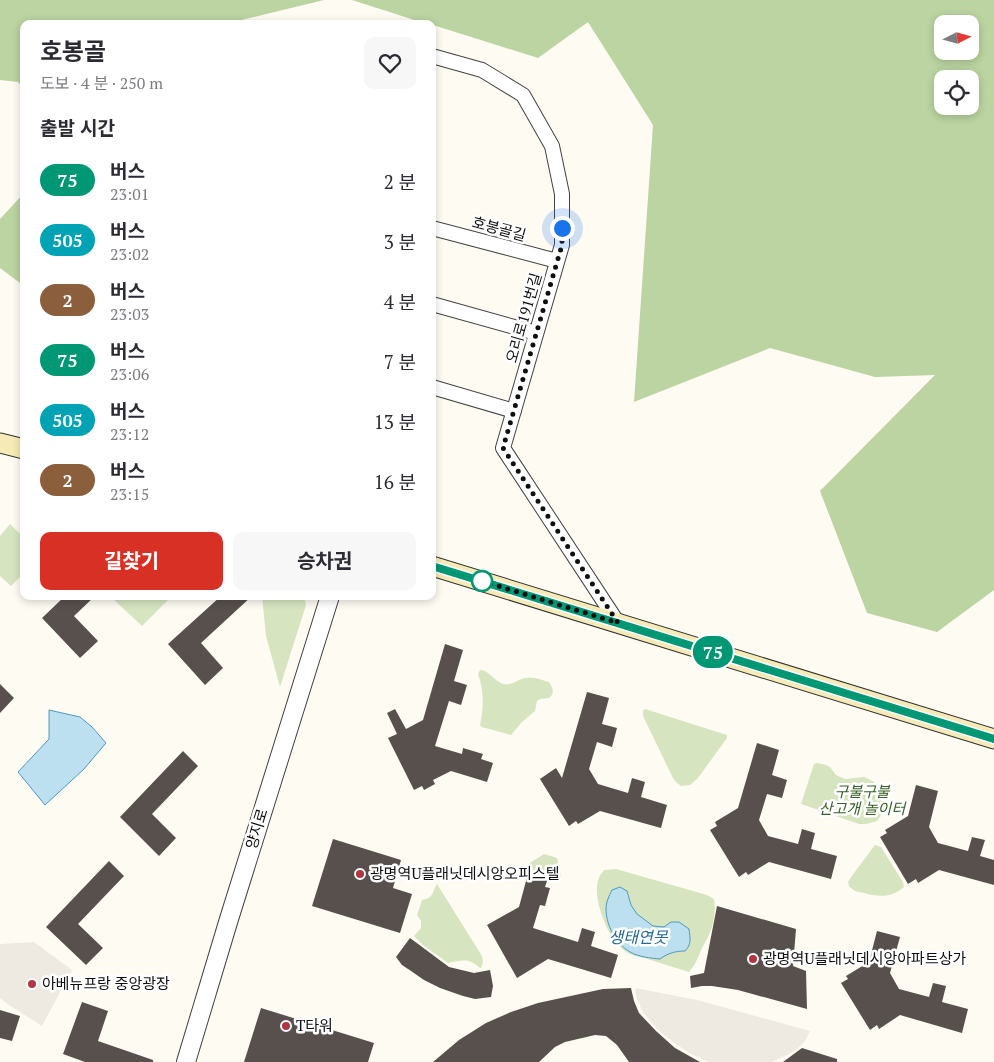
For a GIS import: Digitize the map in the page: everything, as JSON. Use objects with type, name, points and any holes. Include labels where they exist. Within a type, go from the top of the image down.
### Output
[{"type":"main road","points":[[0,443],[20,448]]},
{"type":"main road","points":[[436,567],[994,739]]},
{"type":"street","name":"오리로191번길","points":[[436,57],[482,70],[523,95],[552,146],[562,194],[562,245],[503,448],[618,623]]},
{"type":"street","name":"호봉골길","points":[[436,229],[557,261]]},
{"type":"street","points":[[436,305],[536,333]]},
{"type":"street","points":[[436,388],[514,412]]},
{"type":"street","name":"양지로","points":[[186,1062],[329,600]]},
{"type":"green space","points":[[0,0],[324,0],[242,20],[20,20],[20,85],[18,82],[0,80]]},
{"type":"green space","points":[[352,0],[994,0],[994,590],[937,632],[867,613],[820,491],[935,375],[875,377],[770,348],[634,402],[653,125],[588,22],[538,58],[436,26],[436,20],[414,20]]},
{"type":"green space","points":[[20,197],[20,283],[0,268],[0,219]]},
{"type":"green space","points":[[10,524],[20,534],[20,577],[11,586],[0,576],[0,536]]},
{"type":"green space","points":[[114,600],[168,600],[142,626]]},
{"type":"green space","points":[[262,600],[305,600],[306,605],[280,687],[266,636]]},
{"type":"green space","points":[[480,670],[483,670],[503,684],[510,684],[523,679],[538,678],[549,682],[553,692],[549,698],[537,701],[535,711],[511,735],[482,727],[480,725],[483,705],[478,674]]},
{"type":"green space","points":[[645,709],[727,735],[727,738],[698,778],[690,785],[681,786],[673,778],[643,716]]},
{"type":"green space","name":"구불구불 산고개 놀이터","points":[[817,763],[830,767],[836,775],[845,779],[867,778],[886,792],[886,802],[877,821],[859,824],[801,804],[814,764]]},
{"type":"green space","points":[[875,845],[881,847],[903,882],[904,887],[890,895],[874,895],[856,891],[849,886],[848,882],[851,877]]},
{"type":"green space","points":[[544,854],[557,858],[561,875],[559,882],[548,879],[549,875],[527,868],[528,864]]},
{"type":"green space","points":[[616,869],[707,895],[714,899],[715,907],[711,930],[689,972],[630,954],[616,943],[606,925],[599,906],[597,887],[599,878],[604,870]]},
{"type":"green space","points":[[437,884],[482,956],[481,968],[468,961],[448,963],[414,936],[421,928],[421,921],[417,915],[422,900],[431,896]]},
{"type":"shaded area","name":"아베뉴프랑 중앙광장","points":[[34,942],[72,970],[42,1026],[0,998],[0,944]]},
{"type":"shaded area","points":[[635,988],[697,1000],[810,1031],[805,1041],[797,1049],[772,1062],[709,1062],[689,1053],[658,1030],[642,1011]]},
{"type":"water","points":[[49,710],[80,717],[106,743],[84,769],[45,805],[18,772],[49,739]]},
{"type":"water","name":"생태연못","points":[[620,887],[627,891],[631,905],[637,914],[653,926],[664,927],[671,922],[679,922],[689,929],[690,943],[685,951],[678,951],[656,959],[633,954],[625,949],[613,934],[606,915],[607,901],[612,890]]},
{"type":"building","points":[[61,600],[91,600],[74,616],[98,641],[80,658],[42,618]]},
{"type":"building","points":[[217,600],[248,600],[201,643],[223,668],[205,685],[168,644]]},
{"type":"building","points":[[445,644],[463,650],[454,681],[467,685],[461,705],[449,701],[435,746],[462,754],[463,748],[483,754],[481,759],[493,763],[487,782],[451,771],[433,780],[435,784],[424,790],[422,786],[414,790],[388,738],[397,734],[387,713],[395,709],[406,729],[423,720]]},
{"type":"building","points":[[0,684],[14,698],[0,713]]},
{"type":"building","points":[[587,692],[609,698],[602,724],[617,728],[612,747],[597,742],[589,769],[598,784],[628,793],[632,778],[645,782],[641,797],[667,805],[661,828],[600,811],[578,824],[576,821],[569,826],[540,779],[556,768],[562,778]]},
{"type":"building","points":[[757,743],[779,750],[772,775],[787,780],[782,798],[767,794],[759,820],[768,836],[798,844],[802,829],[815,833],[811,849],[837,856],[831,879],[769,862],[748,875],[746,872],[739,877],[710,830],[717,826],[715,822],[738,808]]},
{"type":"building","points":[[183,751],[198,766],[152,814],[176,838],[159,856],[120,817]]},
{"type":"building","points":[[916,785],[938,791],[929,827],[938,843],[968,851],[972,837],[985,840],[980,856],[994,860],[994,885],[939,870],[918,883],[916,879],[908,884],[880,837],[887,833],[885,830],[908,816]]},
{"type":"building","name":"광명역U플래닛데시앙오피스텔","points":[[333,839],[401,860],[393,888],[412,894],[400,933],[312,906]]},
{"type":"building","points":[[109,861],[124,876],[78,924],[103,948],[86,965],[46,927]]},
{"type":"building","points":[[529,870],[549,875],[545,887],[550,888],[545,906],[540,905],[533,928],[578,942],[582,928],[595,932],[591,946],[618,955],[611,978],[548,959],[517,978],[487,925],[519,907]]},
{"type":"building","name":"광명역U플래닛데시앙아파트상가","points":[[717,906],[796,929],[793,966],[806,971],[807,1009],[738,990],[712,986],[691,988],[690,976],[704,973]]},
{"type":"building","points":[[877,931],[900,937],[890,973],[899,989],[929,997],[933,983],[946,986],[942,1002],[968,1009],[962,1033],[900,1015],[879,1029],[877,1025],[870,1030],[841,983],[848,979],[846,976],[869,962]]},
{"type":"building","points":[[410,938],[449,967],[474,973],[490,970],[493,986],[491,997],[475,999],[440,988],[402,965],[396,957]]},
{"type":"building","points":[[631,988],[639,1013],[675,1048],[700,1062],[629,1062],[617,1045],[606,1036],[595,1035],[565,1042],[555,1047],[539,1062],[433,1062],[459,1040],[486,1023],[511,1012],[538,1003],[603,989]]},
{"type":"building","points":[[82,1002],[108,1011],[98,1041],[153,1060],[153,1062],[85,1062],[63,1054]]},
{"type":"building","name":"T타워","points":[[261,1008],[374,1043],[368,1062],[244,1062]]},
{"type":"building","points":[[0,1010],[20,1016],[12,1041],[0,1038]]},
{"type":"building","points":[[802,1048],[837,1059],[837,1062],[783,1062]]},
{"type":"bus line","name":"75","points":[[436,567],[994,739]]},
{"type":"place","name":"광명역U플래닛데시앙오피스텔","points":[[360,874]]},
{"type":"place","name":"광명역U플래닛데시앙아파트상가","points":[[753,959]]},
{"type":"place","name":"아베뉴프랑 중앙광장","points":[[32,984]]},
{"type":"place","name":"T타워","points":[[286,1026]]},
{"type":"route","points":[[482,581],[618,623],[503,448],[562,245],[562,228]]}]
